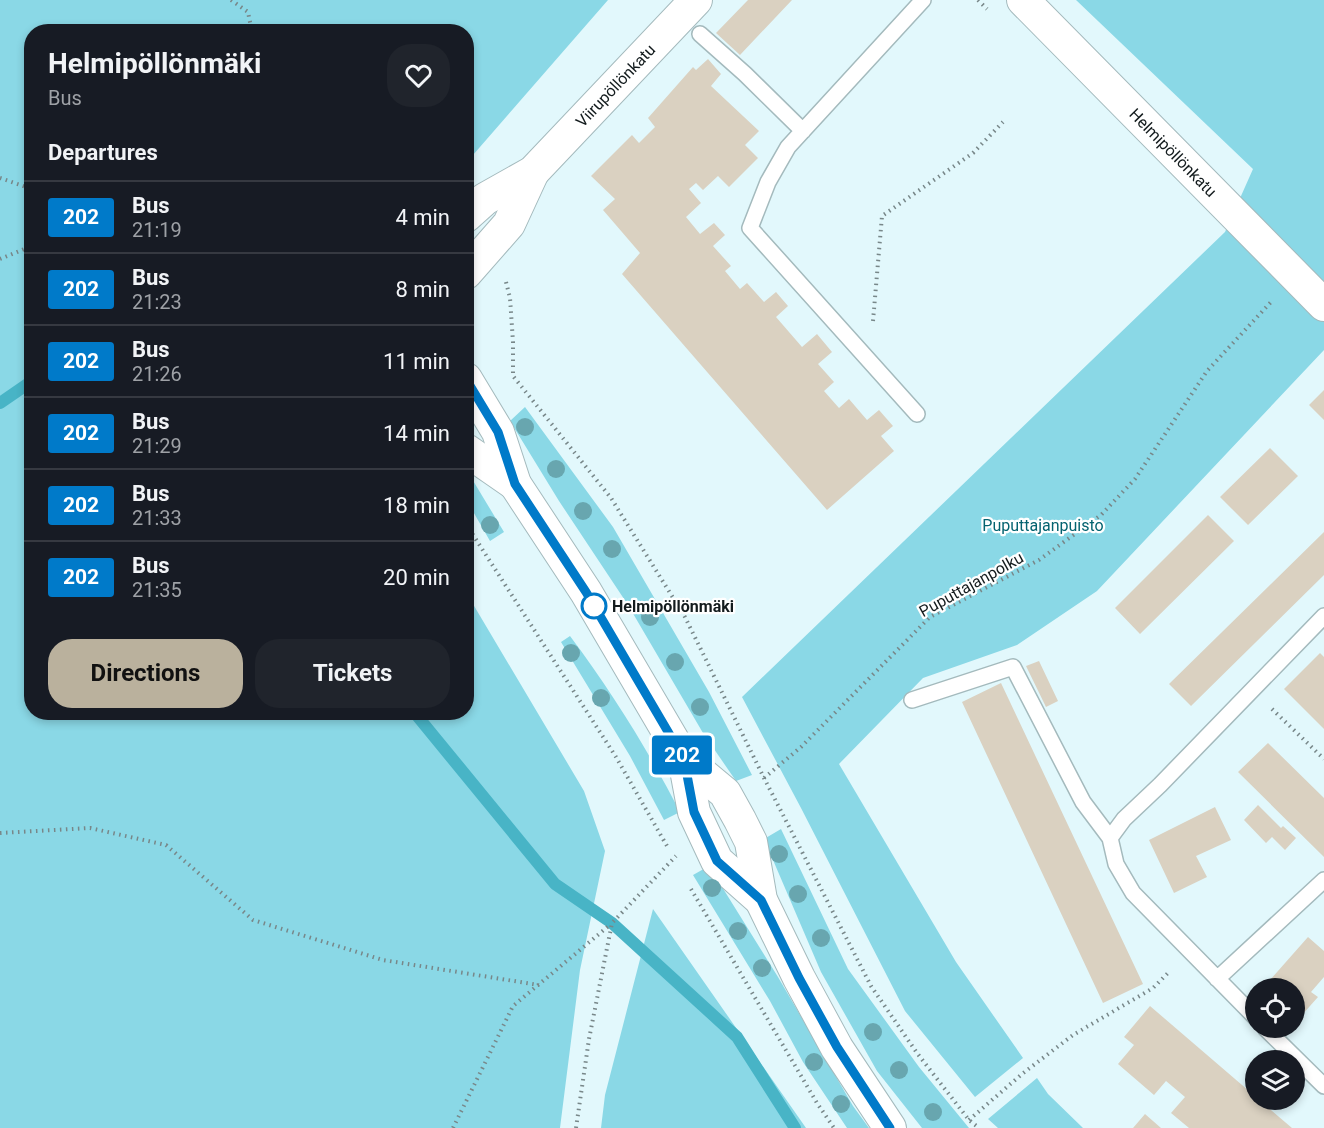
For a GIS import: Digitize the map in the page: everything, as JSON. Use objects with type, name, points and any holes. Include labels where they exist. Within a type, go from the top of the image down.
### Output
[{"type":"street","name":"Viirupöllönkatu","points":[[474,209],[485,199],[533,172],[696,0]]},
{"type":"street","name":"Helmipöllönkatu","points":[[1023,0],[1324,305]]},
{"type":"street","name":"Viirupöllönkatu","points":[[474,264],[509,224],[533,172]]},
{"type":"street","points":[[474,392],[498,432],[515,484],[586,592],[684,759],[694,812],[717,861],[761,900],[799,978],[837,1047],[890,1128]]},
{"type":"street","points":[[474,456],[515,484]]},
{"type":"lane","points":[[917,414],[750,228],[768,182],[788,147],[923,0]]},
{"type":"lane","points":[[700,34],[752,79],[803,130]]},
{"type":"lane","points":[[1110,838],[1124,819],[1324,616]]},
{"type":"lane","points":[[912,700],[1013,667],[1083,802],[1110,838],[1116,864],[1133,893],[1245,1007]]},
{"type":"lane","points":[[1217,979],[1324,880]]},
{"type":"lane","points":[[1275,1038],[1324,1086]]},
{"type":"path","points":[[231,0],[248,12],[250,24]]},
{"type":"path","points":[[869,360],[882,216],[973,153],[1003,122]]},
{"type":"path","points":[[0,178],[24,186]]},
{"type":"path","points":[[0,259],[24,249]]},
{"type":"path","name":"Puputtajanpolku","points":[[764,778],[801,747],[930,617],[1039,560],[1101,515],[1136,478],[1207,371],[1294,276]]},
{"type":"path","points":[[505,280],[510,298],[513,375],[611,498],[685,618],[870,986],[917,1053],[969,1120],[979,1128]]},
{"type":"path","points":[[474,536],[616,757],[668,848]]},
{"type":"path","points":[[1252,690],[1324,759]]},
{"type":"path","points":[[0,833],[90,828],[166,845],[253,920],[383,960],[539,985]]},
{"type":"path","points":[[453,1128],[513,1006],[612,923],[674,858],[679,867]]},
{"type":"path","points":[[690,887],[834,1128]]},
{"type":"path","points":[[576,1128],[589,1039],[612,923]]},
{"type":"path","points":[[969,1120],[1022,1074],[1073,1035],[1153,988],[1190,951]]},
{"type":"green space","points":[[0,0],[608,0],[474,154],[474,24],[24,24],[24,720],[474,720],[474,606],[584,791],[605,851],[580,970],[560,1128],[0,1128]]},
{"type":"green space","name":"Puputtajanpuisto","points":[[1076,0],[1324,0],[1324,350],[1097,591],[1017,645],[923,678],[839,764],[956,962],[1023,1058],[975,1097],[905,1011],[742,697],[1225,232],[1253,169]]},
{"type":"green space","points":[[525,407],[613,527],[709,692],[752,775],[736,781],[703,733],[628,605],[559,501],[510,421]]},
{"type":"green space","points":[[474,482],[504,532],[490,541],[474,513]]},
{"type":"green space","points":[[570,636],[629,722],[680,812],[664,820],[630,756],[561,642]]},
{"type":"green space","points":[[781,829],[848,969],[919,1067],[969,1128],[922,1128],[877,1071],[821,972],[764,839]]},
{"type":"green space","points":[[709,866],[778,977],[853,1106],[869,1128],[847,1128],[803,1062],[770,1001],[693,875]]},
{"type":"green space","points":[[653,909],[806,1128],[601,1128],[605,1095]]},
{"type":"green space","points":[[1037,1078],[1048,1094],[1083,1128],[998,1128],[988,1119]]},
{"type":"building","points":[[748,0],[792,0],[740,55],[716,33]]},
{"type":"building","points":[[708,59],[721,74],[711,86],[759,131],[745,145],[758,158],[729,187],[718,176],[703,190],[696,183],[689,189],[701,203],[686,217],[700,234],[714,223],[725,235],[713,246],[731,266],[725,271],[740,289],[747,283],[764,302],[776,292],[788,306],[776,317],[802,347],[817,334],[832,352],[818,364],[834,382],[824,391],[839,408],[849,399],[867,420],[879,410],[893,426],[881,436],[894,451],[827,510],[622,274],[640,253],[603,210],[615,199],[591,176],[632,135],[639,143],[655,127],[648,118],[693,67],[696,70]]},
{"type":"building","points":[[1324,390],[1324,420],[1309,405]]},
{"type":"building","points":[[1270,448],[1298,476],[1248,525],[1220,497]]},
{"type":"building","points":[[1208,515],[1234,541],[1140,634],[1115,608]]},
{"type":"building","points":[[1324,532],[1324,575],[1191,706],[1169,684]]},
{"type":"building","points":[[1320,653],[1324,657],[1324,729],[1284,689]]},
{"type":"building","points":[[1039,661],[1058,701],[1046,707],[1026,666]]},
{"type":"building","points":[[1001,683],[1143,984],[1103,1003],[962,702]]},
{"type":"building","points":[[1268,743],[1324,798],[1324,857],[1238,772]]},
{"type":"building","points":[[1258,805],[1281,828],[1283,826],[1296,838],[1285,850],[1272,837],[1266,843],[1244,820]]},
{"type":"building","points":[[1215,807],[1231,840],[1196,856],[1207,877],[1174,893],[1149,840]]},
{"type":"building","points":[[1308,937],[1324,951],[1324,977],[1311,992],[1318,997],[1305,1012],[1305,978],[1272,978]]},
{"type":"building","points":[[1150,1006],[1245,1088],[1245,1110],[1271,1110],[1292,1128],[1189,1128],[1171,1113],[1185,1097],[1166,1081],[1154,1095],[1118,1064],[1134,1045],[1124,1037]]},
{"type":"building","points":[[1145,1114],[1161,1128],[1133,1128]]},
{"type":"waterway","points":[[0,403],[24,386]]},
{"type":"waterway","points":[[421,720],[555,884],[612,923],[737,1037],[795,1128]]},
{"type":"bus line","name":"202","points":[[474,392],[498,432],[515,484],[586,592],[684,759],[694,812],[717,861],[761,900],[799,978],[837,1047],[890,1128]]},
{"type":"place","name":"Helmipöllönmäki","points":[[594,606]]}]
